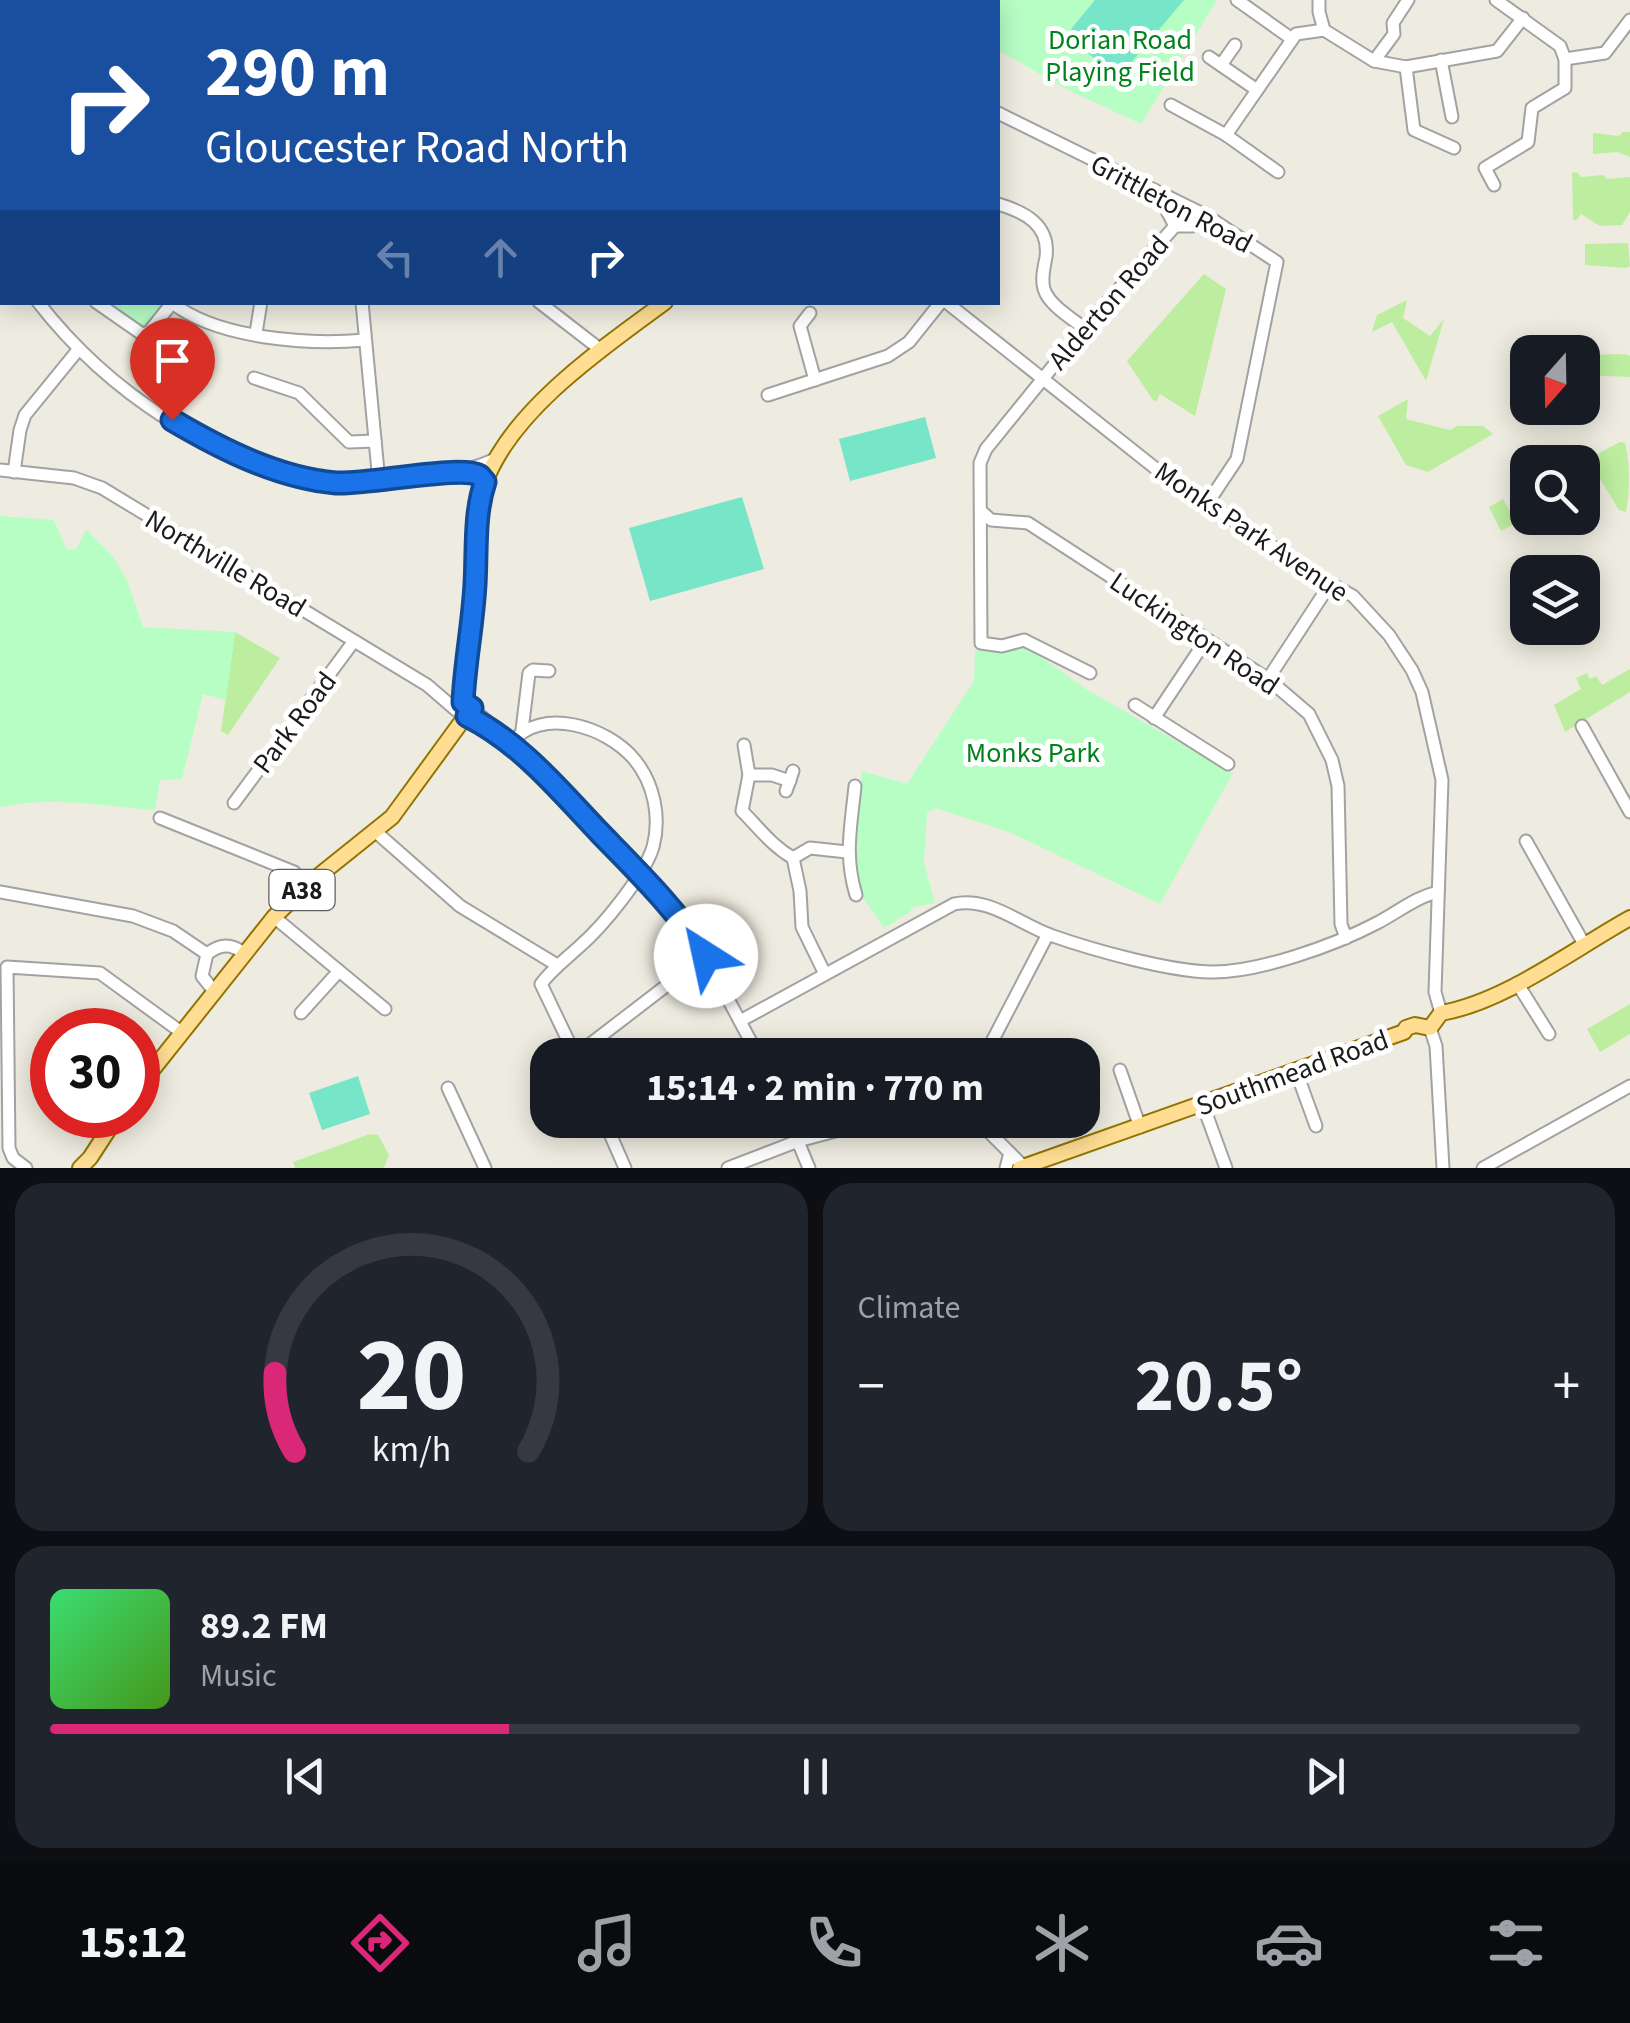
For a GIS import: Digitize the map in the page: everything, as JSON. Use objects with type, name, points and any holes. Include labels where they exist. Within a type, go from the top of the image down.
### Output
[{"type":"main road","points":[[464,709],[485,482],[529,415],[602,350],[661,305]]},
{"type":"main road","points":[[481,507],[498,457]]},
{"type":"main road","name":"A38","points":[[160,1052],[175,1028],[214,990],[274,918],[399,808],[464,709]]},
{"type":"main road","points":[[1417,1029],[1441,1013],[1466,1007],[1517,983],[1630,918]]},
{"type":"main road","name":"Southmead Road","points":[[1022,1167],[1417,1029]]},
{"type":"main road","points":[[88,1166],[104,1138]]},
{"type":"street","points":[[1237,0],[1294,36],[1324,30]]},
{"type":"street","points":[[1319,0],[1324,30],[1374,61],[1406,66],[1497,51],[1523,18]]},
{"type":"street","points":[[1374,61],[1394,34],[1392,22],[1408,0]]},
{"type":"street","points":[[1494,185],[1485,168],[1528,142],[1532,108],[1565,88],[1564,59],[1556,41],[1496,0]]},
{"type":"street","points":[[1564,59],[1605,53],[1630,20]]},
{"type":"street","points":[[1226,135],[1294,36]]},
{"type":"street","points":[[1221,65],[1235,46]]},
{"type":"street","points":[[1209,57],[1257,90]]},
{"type":"street","points":[[1441,60],[1452,117]]},
{"type":"street","points":[[1406,66],[1414,130],[1454,148]]},
{"type":"street","points":[[1172,106],[1226,135],[1278,172]]},
{"type":"street","name":"Grittleton Road","points":[[1000,115],[1208,216],[1274,258],[1278,266],[1238,459],[1207,504]]},
{"type":"street","name":"Alderton Road","points":[[1170,198],[1167,211],[1174,226]]},
{"type":"street","points":[[1000,205],[1020,212],[1040,228],[1047,248],[1042,278],[1047,296],[1084,328]]},
{"type":"street","name":"Alderton Road","points":[[981,511],[979,468],[986,449],[1084,328],[1174,226],[1192,226],[1208,216]]},
{"type":"street","points":[[40,305],[78,350],[144,403],[227,450],[288,473],[331,482],[379,482],[464,471],[498,457]]},
{"type":"street","points":[[100,305],[142,334],[169,305]]},
{"type":"street","points":[[174,305],[198,322],[256,333],[322,344],[365,340]]},
{"type":"street","points":[[256,333],[260,305]]},
{"type":"street","points":[[362,305],[379,482]]},
{"type":"street","points":[[543,305],[602,350]]},
{"type":"street","points":[[768,394],[871,364],[900,350],[941,305]]},
{"type":"street","name":"Monks Park Avenue","points":[[948,305],[1156,468],[1354,596],[1389,635],[1422,692],[1442,780],[1435,992],[1441,1013]]},
{"type":"street","points":[[810,313],[800,326],[815,380]]},
{"type":"street","points":[[14,472],[25,416],[78,350]]},
{"type":"street","points":[[254,378],[299,393],[349,442],[375,441]]},
{"type":"street","name":"Northville Road","points":[[0,470],[74,478],[102,488],[498,732],[673,910],[706,956],[749,1038]]},
{"type":"street","points":[[464,471],[478,473],[485,482]]},
{"type":"street","points":[[981,511],[981,643],[1002,646],[1024,640],[1040,641],[1083,673]]},
{"type":"street","name":"Luckington Road","points":[[981,511],[992,520],[1028,523],[1268,679],[1309,714],[1332,760],[1340,813],[1341,924],[1346,938]]},
{"type":"street","points":[[1268,679],[1330,584]]},
{"type":"street","name":"Park Road","points":[[234,803],[354,640]]},
{"type":"street","points":[[1154,718],[1206,640]]},
{"type":"street","points":[[511,743],[522,730],[529,674],[532,670],[549,671]]},
{"type":"street","points":[[1135,705],[1222,758]]},
{"type":"street","points":[[522,730],[550,723],[604,736],[633,758],[650,787],[656,818],[652,851],[639,874],[593,933],[540,986],[566,1038]]},
{"type":"street","points":[[1582,726],[1630,812]]},
{"type":"street","points":[[744,745],[749,774],[744,813],[758,824],[772,846],[793,858],[802,927],[825,974]]},
{"type":"street","points":[[749,774],[790,781]]},
{"type":"street","points":[[855,786],[847,852],[856,895]]},
{"type":"street","points":[[160,818],[294,872],[306,886]]},
{"type":"street","points":[[376,832],[460,906],[558,965]]},
{"type":"street","points":[[1518,859],[1529,846],[1584,944]]},
{"type":"street","points":[[793,858],[810,848],[847,852]]},
{"type":"street","points":[[0,892],[133,916],[173,931],[206,954]]},
{"type":"street","points":[[740,1021],[954,904],[970,900],[1048,934],[1107,952],[1212,972],[1289,957],[1346,938],[1426,894],[1438,892]]},
{"type":"street","points":[[274,918],[376,1007]]},
{"type":"street","points":[[993,1038],[1048,934]]},
{"type":"street","points":[[214,990],[202,976],[206,954],[221,945],[244,953]]},
{"type":"street","points":[[597,1038],[706,956]]},
{"type":"street","points":[[26,1168],[5,1156],[7,967],[87,970],[100,974],[175,1028]]},
{"type":"street","points":[[307,1012],[339,972]]},
{"type":"street","points":[[1517,983],[1549,1034]]},
{"type":"street","points":[[1417,1029],[1436,1046],[1444,1168]]},
{"type":"street","points":[[1120,1070],[1140,1127]]},
{"type":"street","points":[[1296,1071],[1316,1126]]},
{"type":"street","points":[[1483,1168],[1630,1086]]},
{"type":"street","points":[[448,1088],[485,1168]]},
{"type":"street","points":[[1203,1105],[1226,1168]]},
{"type":"street","points":[[612,1138],[626,1168]]},
{"type":"street","points":[[797,1138],[809,1168]]},
{"type":"street","points":[[728,1168],[809,1138]]},
{"type":"street","points":[[994,1138],[1022,1167]]},
{"type":"street","points":[[1006,1168],[1010,1154]]},
{"type":"green space","name":"Dorian Road Playing Field","points":[[1000,0],[1217,0],[1141,124],[1068,90],[1000,51]]},
{"type":"green space","points":[[1095,0],[1184,0],[1118,78],[1066,35]]},
{"type":"green space","points":[[1630,132],[1630,157],[1618,152],[1593,154],[1593,133],[1619,136]]},
{"type":"green space","points":[[1572,173],[1581,177],[1630,177],[1630,212],[1622,225],[1600,226],[1581,214],[1576,221],[1573,219]]},
{"type":"green space","points":[[1628,243],[1627,268],[1585,265],[1585,244]]},
{"type":"green space","points":[[1204,274],[1226,289],[1195,416],[1160,394],[1156,402],[1153,400],[1127,361]]},
{"type":"green space","points":[[1407,300],[1403,318],[1430,336],[1444,319],[1426,381],[1392,322],[1372,332],[1377,315]]},
{"type":"green space","points":[[107,305],[160,305],[163,307],[143,331]]},
{"type":"green space","points":[[1600,355],[1630,356],[1630,377],[1600,376]]},
{"type":"green space","points":[[1408,399],[1406,419],[1450,430],[1457,426],[1483,426],[1493,434],[1428,472],[1406,465],[1378,416]]},
{"type":"green space","points":[[925,417],[936,458],[850,481],[839,439]]},
{"type":"green space","points":[[1625,443],[1629,487],[1626,512],[1619,510],[1600,479],[1600,453]]},
{"type":"green space","points":[[742,497],[764,569],[650,601],[629,528]]},
{"type":"green space","points":[[1503,499],[1510,512],[1510,526],[1501,531],[1489,507]]},
{"type":"green space","points":[[0,516],[54,520],[67,550],[77,548],[86,529],[114,558],[127,580],[143,627],[235,632],[226,700],[203,694],[182,779],[160,780],[155,810],[60,802],[0,807]]},
{"type":"green space","points":[[235,632],[280,658],[228,735],[221,731]]},
{"type":"green space","name":"Monks Park","points":[[1024,645],[1089,691],[1233,773],[1160,904],[1009,832],[935,808],[927,813],[924,862],[935,903],[913,907],[884,928],[861,895],[853,866],[862,771],[907,784],[974,681],[975,650],[995,652]]},
{"type":"green space","points":[[1630,669],[1630,692],[1565,732],[1554,705],[1581,689],[1576,678],[1587,673],[1590,679],[1596,676],[1602,685]]},
{"type":"green space","points":[[1630,1004],[1630,1034],[1600,1052],[1587,1029]]},
{"type":"green space","points":[[358,1076],[370,1114],[322,1130],[309,1093]]},
{"type":"green space","points":[[370,1134],[378,1135],[389,1155],[384,1168],[295,1168],[293,1162]]},
{"type":"route","points":[[172,420],[258,463],[331,482],[364,484],[464,471],[478,473],[485,482],[477,525],[475,589],[464,674],[463,702],[472,708],[467,716],[498,732],[530,760],[673,910],[706,956]]}]
